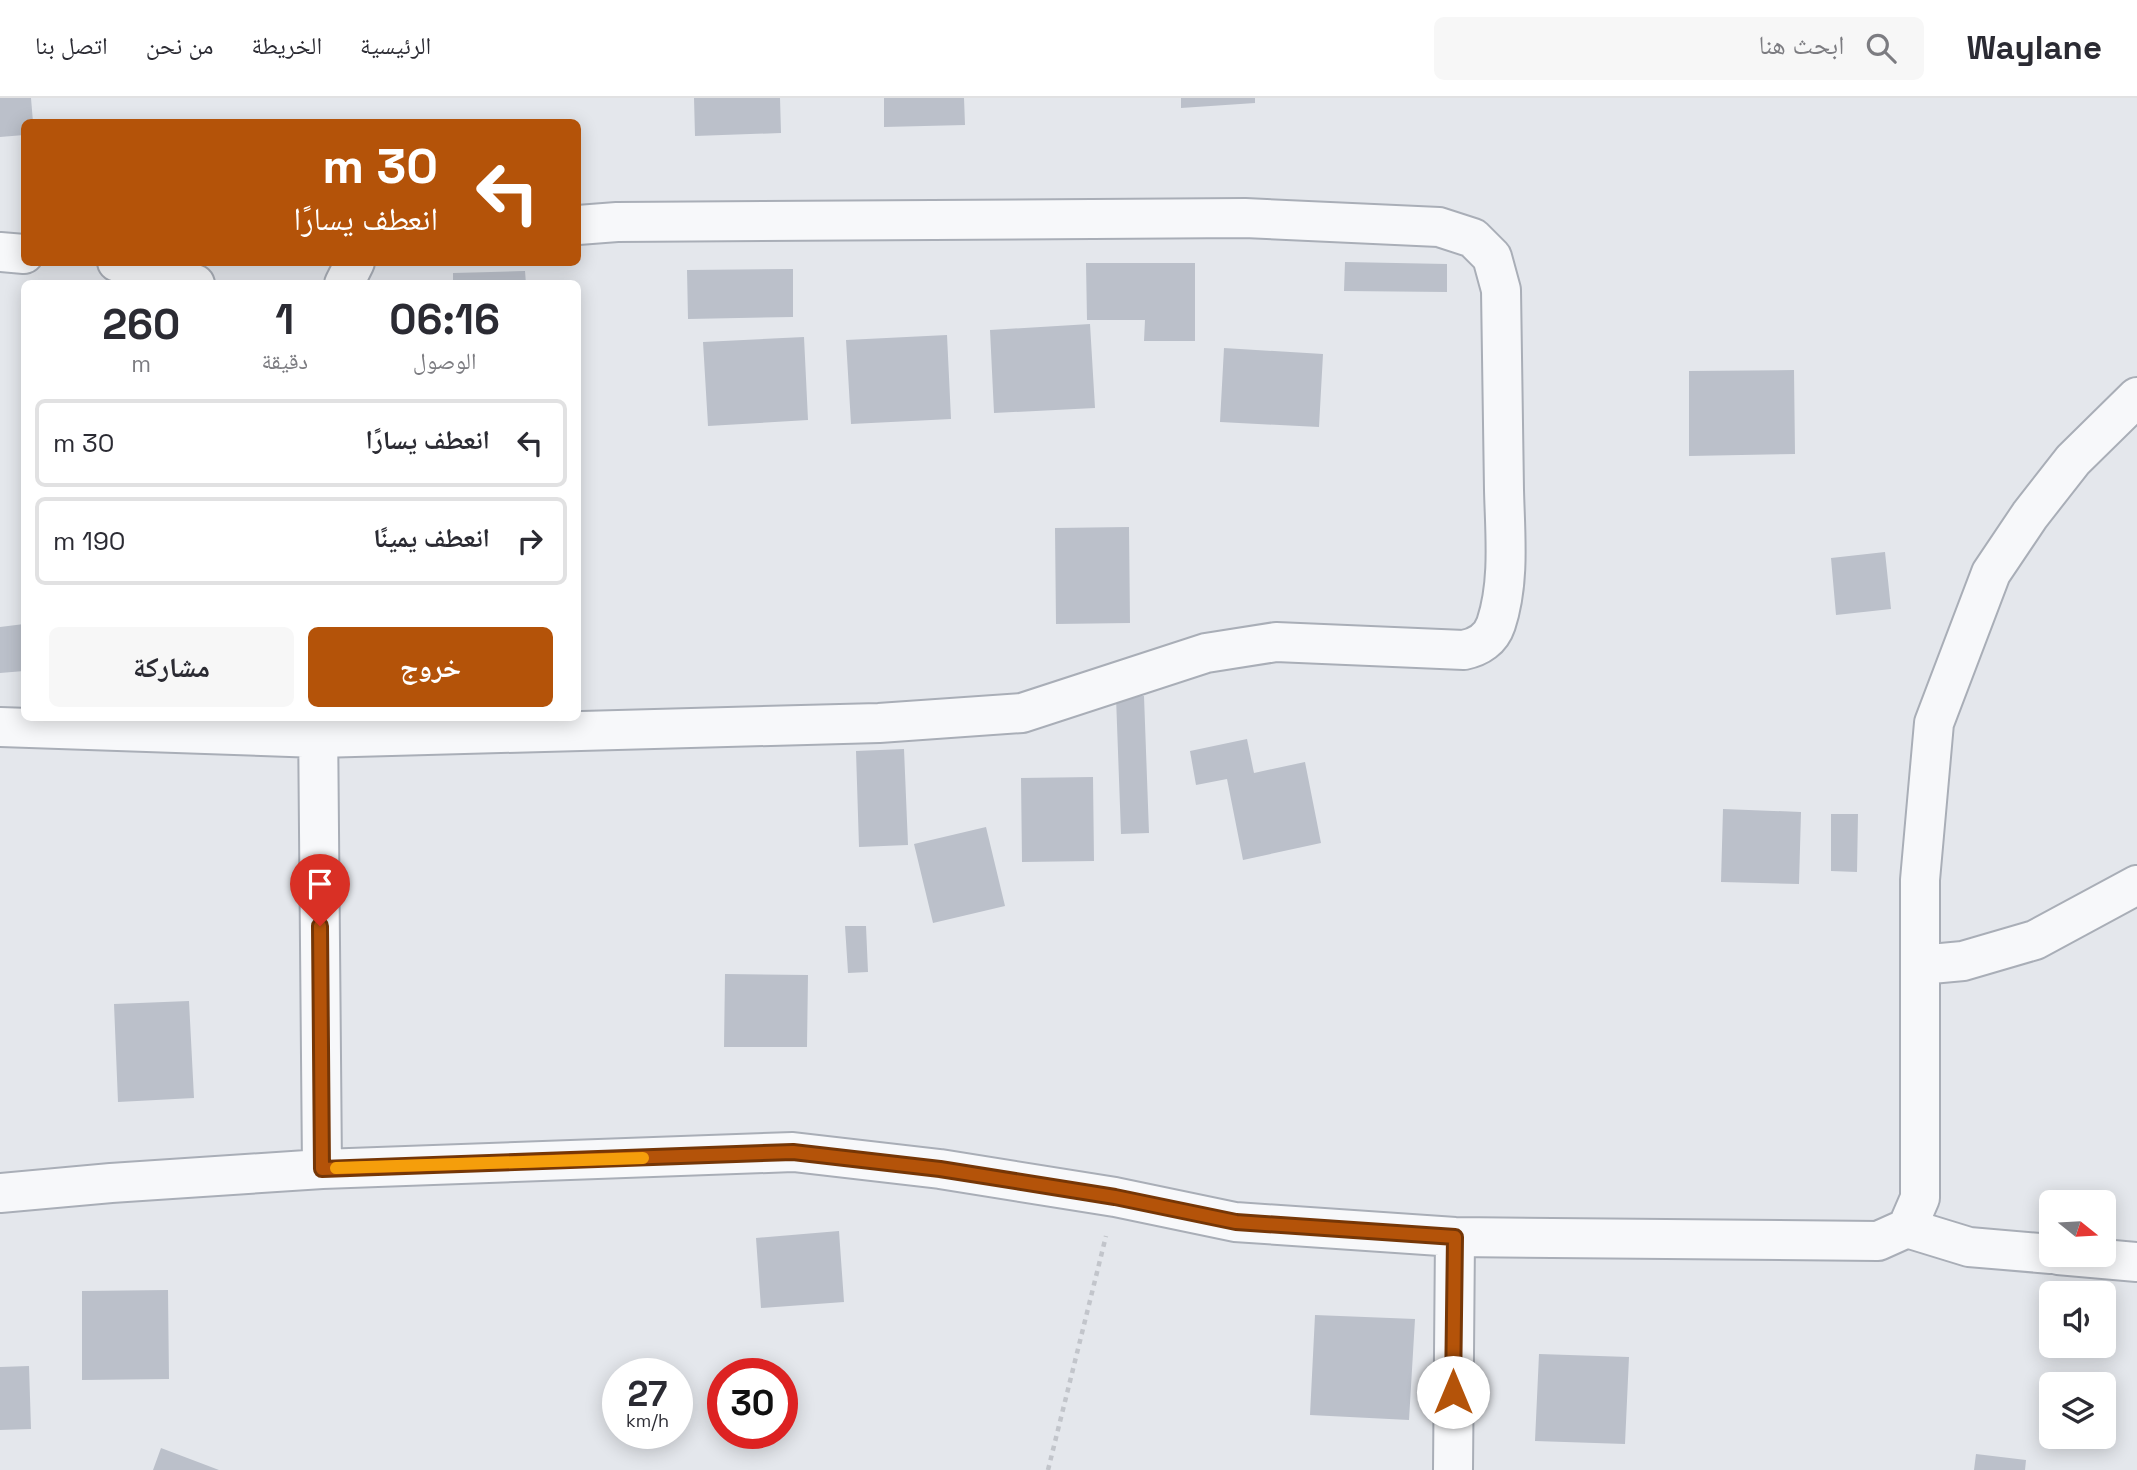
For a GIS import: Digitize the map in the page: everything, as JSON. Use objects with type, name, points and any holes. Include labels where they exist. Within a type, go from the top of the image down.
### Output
[{"type":"street","points":[[0,727],[318,728],[879,723],[1022,713],[1206,653],[1276,642],[1464,650],[1476,647],[1486,640],[1496,626],[1504,583],[1501,290],[1492,257],[1474,238],[1439,227],[1245,218],[631,222],[581,225]]},
{"type":"street","points":[[0,252],[21,254]]},
{"type":"street","points":[[135,266],[184,280]]},
{"type":"street","points":[[1907,1228],[1920,1198],[1920,880],[1934,723],[1991,573],[2030,514],[2073,460],[2137,397]]},
{"type":"street","points":[[318,728],[322,1169]]},
{"type":"street","points":[[1920,965],[1963,961],[2035,940],[2137,885]]},
{"type":"street","points":[[0,1193],[322,1169],[793,1152],[940,1169],[1115,1197],[1236,1222],[1455,1237],[1878,1241],[1907,1228],[1969,1247],[2039,1253]]},
{"type":"street","points":[[1453,1470],[1455,1237]]},
{"type":"street","points":[[2116,1260],[2137,1262]]},
{"type":"path","points":[[1048,1470],[1115,1197]]},
{"type":"building","points":[[0,98],[31,98],[33,119],[21,119],[21,135],[0,137]]},
{"type":"building","points":[[694,98],[780,98],[781,133],[695,136]]},
{"type":"building","points":[[884,98],[964,98],[965,125],[884,127]]},
{"type":"building","points":[[1181,98],[1255,98],[1255,103],[1181,108]]},
{"type":"building","points":[[1345,262],[1447,264],[1447,292],[1344,291]]},
{"type":"building","points":[[1086,263],[1195,263],[1195,341],[1144,341],[1145,320],[1087,320]]},
{"type":"building","points":[[793,269],[793,317],[688,319],[687,270]]},
{"type":"building","points":[[525,271],[526,280],[453,280],[453,273]]},
{"type":"building","points":[[1090,324],[1095,408],[994,413],[990,330]]},
{"type":"building","points":[[947,335],[951,419],[851,424],[846,340]]},
{"type":"building","points":[[804,337],[808,420],[708,426],[703,342]]},
{"type":"building","points":[[1224,348],[1323,354],[1319,427],[1220,422]]},
{"type":"building","points":[[1794,370],[1795,454],[1689,456],[1689,371]]},
{"type":"building","points":[[1129,527],[1130,623],[1056,624],[1055,528]]},
{"type":"building","points":[[1885,552],[1891,609],[1836,615],[1831,558]]},
{"type":"building","points":[[21,624],[21,671],[0,673],[0,627]]},
{"type":"building","points":[[1144,696],[1149,833],[1121,834],[1116,697]]},
{"type":"building","points":[[1247,739],[1254,773],[1305,762],[1321,843],[1243,860],[1227,779],[1196,785],[1190,751]]},
{"type":"building","points":[[904,749],[908,845],[859,847],[856,751]]},
{"type":"building","points":[[1093,777],[1094,861],[1022,862],[1021,778]]},
{"type":"building","points":[[1723,809],[1801,812],[1799,884],[1721,882]]},
{"type":"building","points":[[1831,814],[1858,814],[1857,872],[1831,871]]},
{"type":"building","points":[[986,827],[1005,906],[933,923],[914,844]]},
{"type":"building","points":[[845,926],[866,926],[868,972],[848,973]]},
{"type":"building","points":[[725,974],[808,975],[807,1047],[724,1047]]},
{"type":"building","points":[[189,1001],[194,1098],[118,1102],[114,1004]]},
{"type":"building","points":[[839,1231],[844,1302],[761,1308],[756,1238]]},
{"type":"building","points":[[168,1290],[169,1379],[82,1380],[82,1291]]},
{"type":"building","points":[[1315,1315],[1415,1319],[1409,1420],[1310,1415]]},
{"type":"building","points":[[1539,1354],[1629,1357],[1625,1444],[1535,1441]]},
{"type":"building","points":[[29,1366],[31,1429],[0,1430],[0,1367]]},
{"type":"building","points":[[161,1448],[219,1470],[153,1470]]},
{"type":"building","points":[[1976,1454],[2026,1460],[2025,1470],[1974,1470]]},
{"type":"slow traffic","points":[[336,1168],[643,1158]]},
{"type":"route","points":[[320,926],[322,1169],[793,1152],[940,1169],[1115,1197],[1236,1222],[1455,1237],[1453,1392]]}]
